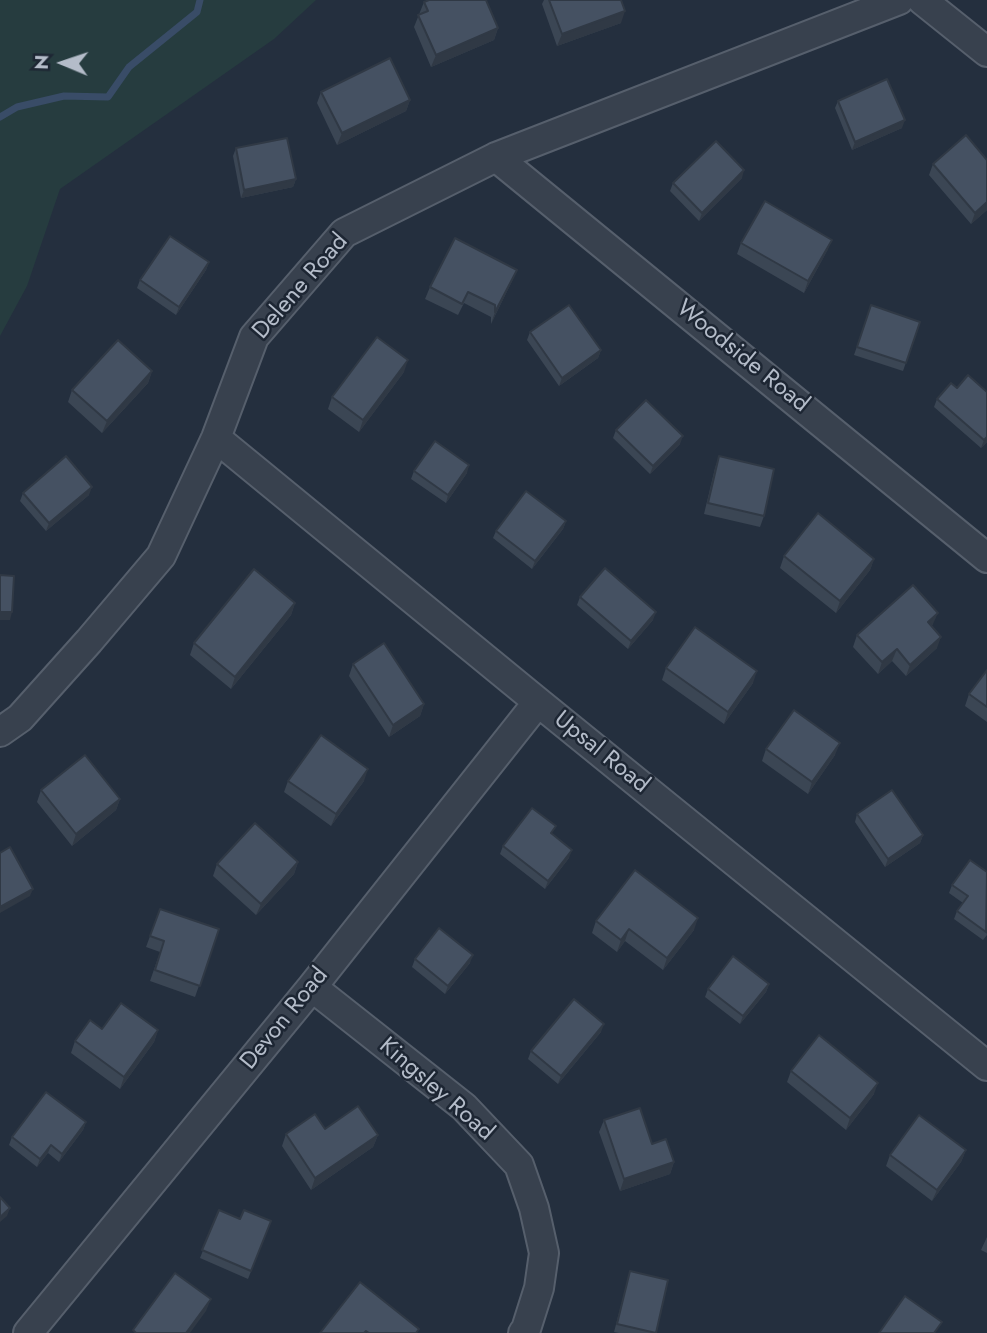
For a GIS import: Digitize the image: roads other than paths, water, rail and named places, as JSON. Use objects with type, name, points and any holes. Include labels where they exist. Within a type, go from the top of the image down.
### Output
[{"type":"street","name":"Delene Road","points":[[0,732],[20,718],[89,642],[161,556],[216,438],[254,337],[344,233],[496,157],[899,0]]},
{"type":"street","points":[[922,0],[987,52]]},
{"type":"street","name":"Woodside Road","points":[[496,157],[987,558]]},
{"type":"street","name":"Upsal Road","points":[[216,438],[987,1066]]},
{"type":"street","name":"Devon Road","points":[[28,1333],[312,987],[538,702]]},
{"type":"street","name":"Kingsley Road","points":[[312,987],[464,1107],[519,1165],[534,1208],[544,1253],[538,1288],[523,1333]]},
{"type":"waterway","points":[[0,117],[17,107],[64,96],[108,97],[129,67],[197,12],[200,0]]}]
